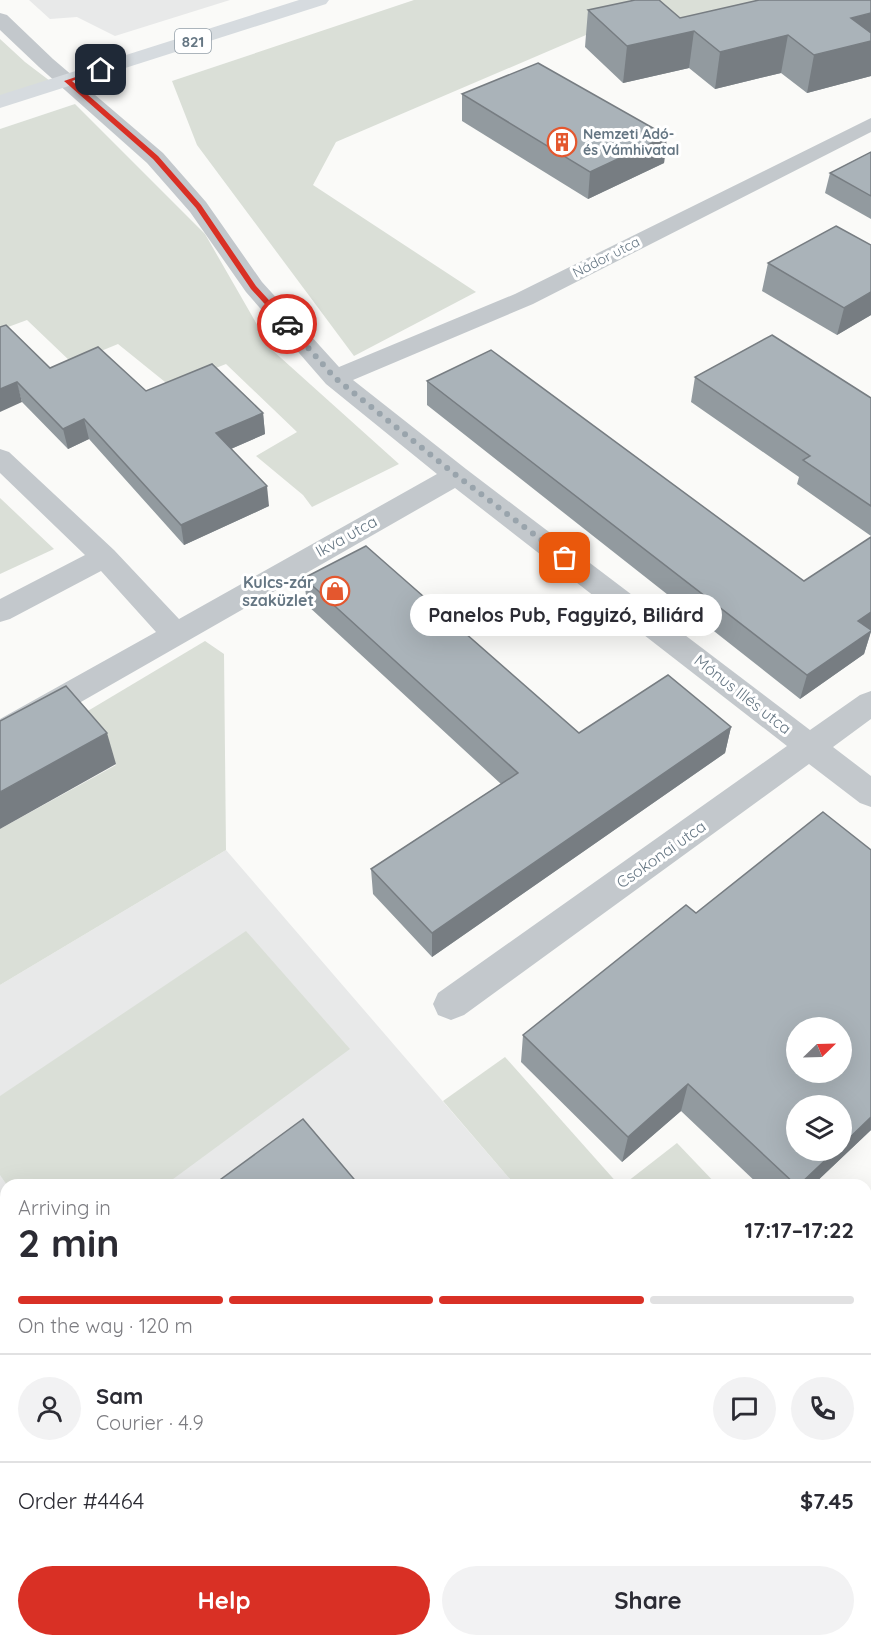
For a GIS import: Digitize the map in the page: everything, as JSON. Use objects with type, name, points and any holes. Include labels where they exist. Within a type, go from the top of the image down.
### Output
[{"type":"main road","name":"821","points":[[0,102],[319,0]]},
{"type":"street","name":"Mónus Illés utca","points":[[0,19],[155,158],[198,207],[254,287],[335,378],[456,475],[871,794]]},
{"type":"street","name":"Nádor utca","points":[[335,378],[524,299],[871,124]]},
{"type":"street","points":[[0,458],[104,557],[175,634]]},
{"type":"street","name":"Ikva utca","points":[[0,734],[456,475]]},
{"type":"street","points":[[0,612],[104,557]]},
{"type":"street","name":"Csokonai utca","points":[[451,1004],[871,704]]},
{"type":"shaded area","points":[[29,0],[230,0],[115,36],[77,17],[50,19]]},
{"type":"shaded area","points":[[414,0],[836,0],[691,38],[607,26],[336,142],[313,185],[476,292],[354,356],[197,145],[172,81]]},
{"type":"shaded area","points":[[0,39],[25,62],[50,81],[0,98]]},
{"type":"shaded area","points":[[75,104],[205,234],[271,349],[399,464],[312,507],[303,495],[256,456],[297,432],[226,364],[170,386],[118,344],[72,363],[27,320],[0,330],[0,129]]},
{"type":"shaded area","points":[[0,498],[54,549],[0,574]]},
{"type":"shaded area","points":[[205,641],[224,654],[226,850],[0,985],[0,829],[116,765],[76,718]]},
{"type":"shaded area","points":[[226,850],[510,1179],[0,1179],[0,985]]},
{"type":"shaded area","points":[[246,931],[350,1049],[173,1179],[3,1179],[0,1175],[0,1096]]},
{"type":"shaded area","points":[[505,1057],[614,1179],[510,1179],[443,1101]]},
{"type":"shaded area","points":[[677,1143],[711,1179],[631,1179]]},
{"type":"building","points":[[635,0],[659,0],[680,18],[759,0],[871,0],[871,13],[851,18],[871,33],[871,41],[814,55],[788,35],[720,52],[694,31],[627,46],[588,10]]},
{"type":"building","points":[[538,63],[667,136],[590,172],[462,94]]},
{"type":"building","points":[[871,152],[871,196],[830,173]]},
{"type":"building","points":[[836,226],[871,245],[871,292],[844,308],[768,263]]},
{"type":"building","points":[[6,325],[50,368],[98,347],[146,391],[212,364],[263,413],[216,433],[267,486],[181,525],[84,419],[63,429],[17,382],[0,389],[0,327]]},
{"type":"building","points":[[772,335],[871,398],[871,506],[803,460],[810,456],[695,377]]},
{"type":"building","points":[[491,350],[804,581],[871,537],[871,612],[858,621],[871,631],[807,675],[427,381]]},
{"type":"building","points":[[366,546],[579,733],[668,675],[731,727],[432,933],[371,869],[518,773],[304,578]]},
{"type":"building","points":[[66,686],[107,733],[0,792],[0,721]]},
{"type":"building","points":[[823,812],[871,850],[871,1117],[852,1135],[852,1095],[786,1095],[786,1161],[824,1161],[805,1179],[790,1179],[688,1084],[628,1137],[523,1035],[686,905],[696,913]]},
{"type":"building","points":[[303,1119],[354,1179],[221,1179]]},
{"type":"way so far","points":[[287,324],[335,378],[456,475],[565,558]]},
{"type":"place","name":"Nemzeti Adó- és Vámhivatal","points":[[562,142]]},
{"type":"place","name":"Panelos Pub, Fagyizó, Biliárd","points":[[565,558]]},
{"type":"place","name":"Kulcs-zár szaküzlet","points":[[335,591]]},
{"type":"route","points":[[101,70],[68,81],[155,158],[198,207],[254,287],[287,324]]}]
